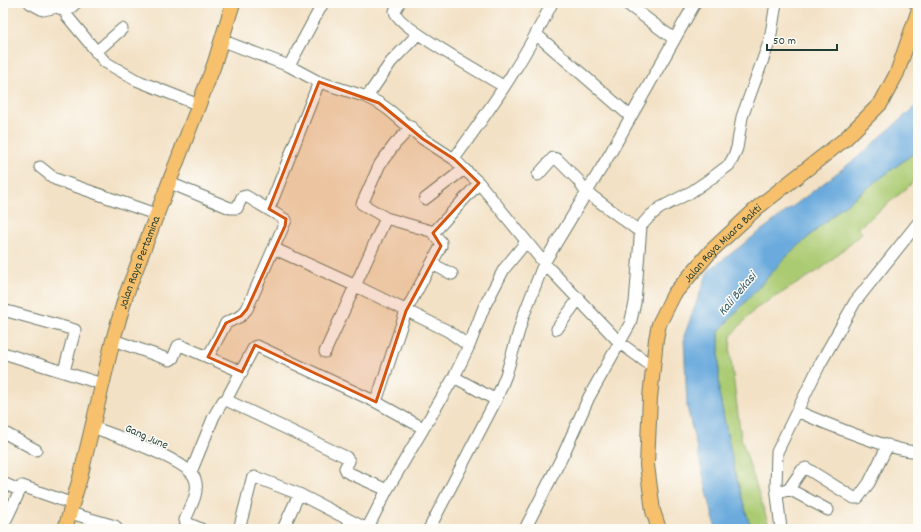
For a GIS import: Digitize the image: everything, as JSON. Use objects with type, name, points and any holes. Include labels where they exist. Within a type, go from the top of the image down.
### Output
[{"type":"main road","name":"Jalan Raya Pertamina","points":[[65,529],[72,508],[113,340],[126,295],[158,215],[214,65],[233,3]]},
{"type":"main road","name":"Jalan Raya Muara Bakti","points":[[659,529],[653,511],[646,465],[646,446],[653,367],[659,324],[678,289],[711,252],[756,208],[845,139],[881,103],[897,73],[918,12]]},
{"type":"street","points":[[30,3],[43,10],[58,7],[66,12],[67,16],[105,62],[124,74],[199,105]]},
{"type":"street","points":[[66,12],[76,3]]},
{"type":"street","points":[[289,66],[323,3]]},
{"type":"street","points":[[399,3],[395,16],[418,34],[503,86]]},
{"type":"street","points":[[454,159],[497,98],[503,86],[537,35],[552,3]]},
{"type":"street","points":[[626,3],[639,7],[674,39]]},
{"type":"street","points":[[430,529],[496,400],[506,375],[523,317],[544,263],[695,3]]},
{"type":"street","points":[[525,529],[564,453],[589,397],[624,346],[634,313],[638,270],[639,231],[644,221],[702,185],[731,161],[737,148],[742,117],[770,40],[776,3]]},
{"type":"street","points":[[914,3],[918,5]]},
{"type":"street","points":[[96,52],[122,29]]},
{"type":"street","points":[[367,97],[391,62],[418,34]]},
{"type":"street","points":[[537,35],[630,116]]},
{"type":"street","points":[[221,40],[289,66],[319,82],[367,97],[379,103],[411,127],[423,139],[454,159],[479,183],[544,263],[624,346],[653,367]]},
{"type":"street","points":[[269,208],[319,82]]},
{"type":"street","points":[[376,402],[406,311],[442,244],[432,232],[386,218],[363,205],[362,201],[384,158],[411,127]]},
{"type":"street","points":[[538,175],[553,158],[555,158],[578,180],[585,191],[639,231]]},
{"type":"street","points":[[40,167],[54,179],[158,215]]},
{"type":"street","points":[[425,199],[464,168]]},
{"type":"street","points":[[170,183],[230,208],[237,208],[244,196],[269,208],[286,220],[275,249],[247,308],[241,316],[226,323],[208,357]]},
{"type":"street","points":[[432,232],[434,232],[443,223],[479,183]]},
{"type":"street","points":[[325,352],[386,218]]},
{"type":"street","points":[[781,529],[777,496],[777,452],[820,364],[855,302],[918,223]]},
{"type":"street","points":[[241,528],[252,479],[255,477],[299,494],[367,529],[387,490],[454,377],[469,346],[484,306],[504,269],[526,242]]},
{"type":"street","points":[[275,249],[356,286],[448,331],[469,346]]},
{"type":"street","points":[[432,264],[452,274]]},
{"type":"street","points":[[556,329],[579,298]]},
{"type":"street","points":[[3,310],[75,330],[64,371]]},
{"type":"street","points":[[113,340],[170,360],[179,345],[242,372]]},
{"type":"street","points":[[201,529],[186,526],[185,520],[194,499],[196,480],[191,472],[214,416],[223,401],[226,400],[254,347],[257,346],[376,402],[423,428]]},
{"type":"street","points":[[3,353],[102,384]]},
{"type":"street","points":[[454,377],[496,400]]},
{"type":"street","points":[[226,400],[346,457],[348,461],[345,468],[347,472],[387,490]]},
{"type":"street","points":[[796,411],[912,453],[918,451]]},
{"type":"street","name":"Gang June","points":[[92,427],[151,449],[191,472]]},
{"type":"street","points":[[3,432],[36,450]]},
{"type":"street","points":[[777,496],[789,489],[802,470],[806,468],[854,498],[858,498],[869,483],[888,445]]},
{"type":"street","points":[[3,483],[19,490]]},
{"type":"street","points":[[3,526],[19,490],[23,486],[115,526],[117,529]]},
{"type":"street","points":[[789,489],[828,510]]},
{"type":"street","points":[[283,529],[299,494]]},
{"type":"highlighted area","points":[[319,82],[379,103],[423,139],[454,159],[479,183],[433,233],[441,246],[406,311],[376,402],[255,345],[242,372],[208,357],[226,323],[241,316],[247,309],[285,226],[286,219],[269,209]]},
{"type":"green space","points":[[918,150],[918,177],[907,188],[858,228],[862,233],[821,269],[755,309],[731,336],[730,352],[741,438],[770,529],[751,529],[735,473],[719,393],[719,331],[785,258],[842,207]]},
{"type":"water","name":"Kali Bekasi","points":[[918,104],[918,150],[842,207],[785,258],[719,331],[719,393],[735,473],[751,529],[716,529],[687,407],[684,336],[708,271],[858,157]]}]
